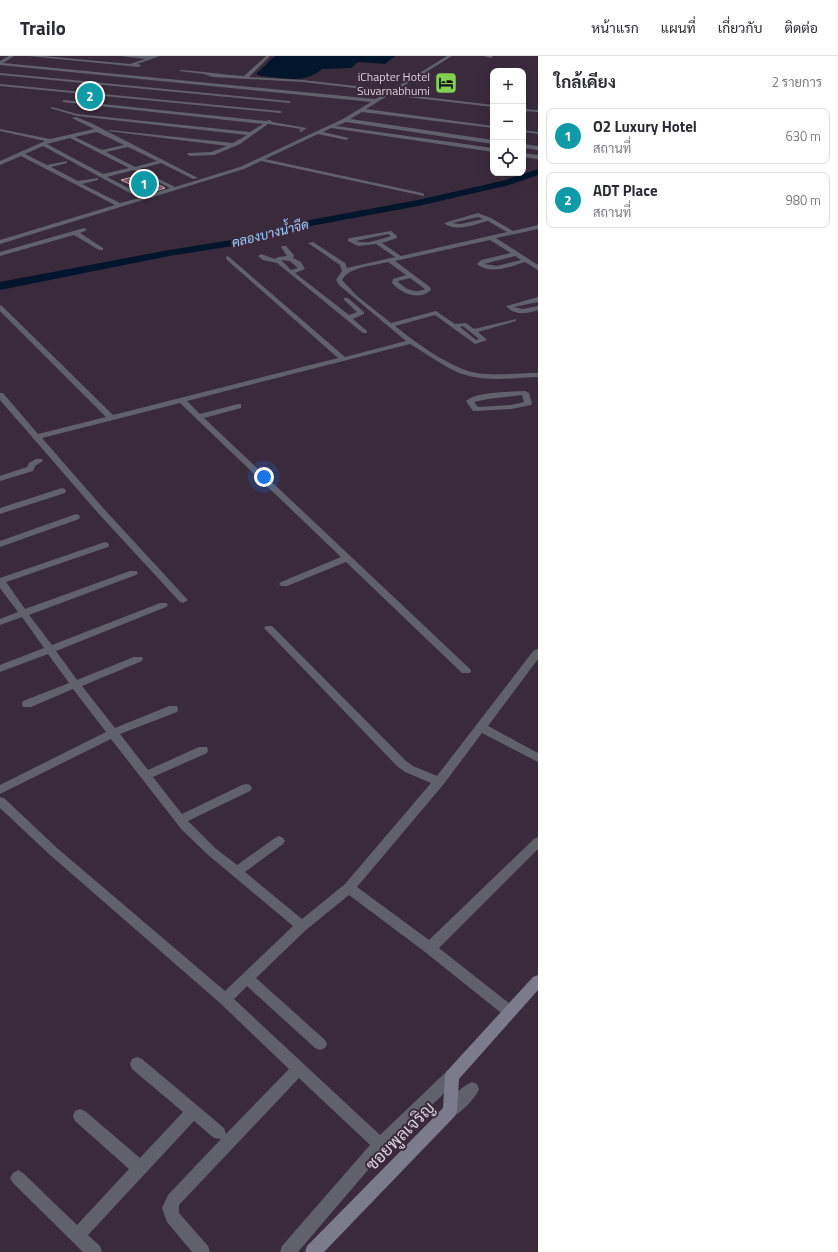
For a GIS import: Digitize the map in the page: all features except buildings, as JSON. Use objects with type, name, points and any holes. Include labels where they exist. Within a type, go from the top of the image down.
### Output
[{"type":"street","points":[[0,64],[12,56]]},
{"type":"street","points":[[30,56],[131,66],[139,65]]},
{"type":"street","points":[[124,56],[151,59]]},
{"type":"street","points":[[158,56],[101,84],[81,92],[52,108],[77,115],[233,145]]},
{"type":"street","points":[[246,77],[268,56]]},
{"type":"street","points":[[0,242],[176,189],[262,160],[345,120],[450,56]]},
{"type":"street","points":[[486,56],[491,56]]},
{"type":"street","points":[[0,64],[377,101]]},
{"type":"street","points":[[74,91],[131,66]]},
{"type":"street","points":[[192,70],[210,73],[212,75]]},
{"type":"street","points":[[181,71],[212,75],[310,82],[490,106]]},
{"type":"street","points":[[0,74],[289,102]]},
{"type":"street","points":[[148,129],[178,102],[212,75]]},
{"type":"street","points":[[190,154],[209,155],[233,145],[253,134],[268,123],[310,82]]},
{"type":"street","points":[[0,85],[280,112]]},
{"type":"street","points":[[64,101],[305,128],[301,131]]},
{"type":"street","points":[[362,110],[478,132],[490,140]]},
{"type":"street","points":[[526,110],[538,111]]},
{"type":"street","points":[[72,118],[89,124],[98,130],[195,178]]},
{"type":"street","points":[[345,120],[478,132],[490,128]]},
{"type":"street","points":[[332,127],[490,150]]},
{"type":"street","points":[[110,131],[148,129],[253,134]]},
{"type":"street","points":[[0,130],[50,141]]},
{"type":"street","points":[[0,163],[50,141],[98,130]]},
{"type":"street","points":[[526,131],[538,132]]},
{"type":"street","points":[[319,133],[346,138]]},
{"type":"street","points":[[72,137],[176,189]]},
{"type":"street","points":[[43,144],[143,198]]},
{"type":"street","points":[[102,152],[128,145]]},
{"type":"street","points":[[526,146],[538,148]]},
{"type":"street","points":[[22,154],[119,205]]},
{"type":"street","points":[[526,155],[538,157]]},
{"type":"street","points":[[262,160],[422,195]]},
{"type":"street","points":[[47,167],[65,162]]},
{"type":"street","points":[[103,176],[161,162]]},
{"type":"street","points":[[78,184],[96,179]]},
{"type":"street","points":[[489,219],[457,226],[450,225],[447,222],[478,215],[489,219],[512,233]]},
{"type":"street","points":[[521,384],[491,376],[466,373],[443,362],[411,342],[355,297],[341,284],[339,280],[340,276],[351,269],[538,227]]},
{"type":"street","points":[[0,254],[84,230]]},
{"type":"street","points":[[377,242],[395,236],[388,232],[350,240],[358,244],[377,242],[400,258]]},
{"type":"street","points":[[75,233],[101,249]]},
{"type":"street","points":[[492,238],[538,268]]},
{"type":"street","points":[[311,243],[343,264],[345,272]]},
{"type":"street","points":[[284,247],[290,253],[290,258]]},
{"type":"street","points":[[516,254],[483,261],[480,264],[493,268],[526,260]]},
{"type":"street","points":[[260,256],[265,259],[279,262],[365,332]]},
{"type":"street","points":[[228,258],[343,359]]},
{"type":"street","points":[[279,262],[278,259],[290,258],[303,267],[300,270],[290,272]]},
{"type":"street","points":[[389,260],[411,276]]},
{"type":"street","points":[[330,303],[355,297]]},
{"type":"street","points":[[346,299],[362,313],[348,318]]},
{"type":"street","points":[[538,300],[509,306],[515,311],[519,312],[538,308]]},
{"type":"street","points":[[0,307],[111,418]]},
{"type":"street","points":[[390,325],[436,313],[475,342],[484,340],[466,324],[454,326]]},
{"type":"street","points":[[474,331],[514,320]]},
{"type":"street","points":[[37,437],[411,342]]},
{"type":"street","points":[[521,384],[528,403],[518,406],[476,409],[470,401],[472,399],[483,398],[521,384],[538,375]]},
{"type":"street","points":[[0,394],[101,511],[183,600]]},
{"type":"street","points":[[181,400],[466,671]]},
{"type":"street","points":[[198,417],[238,406]]},
{"type":"street","points":[[0,479],[30,469],[32,465],[39,461]]},
{"type":"street","points":[[0,511],[62,491]]},
{"type":"street","points":[[0,544],[76,517]]},
{"type":"street","points":[[105,545],[0,581],[75,684],[186,828],[302,926]]},
{"type":"street","points":[[284,584],[347,558]]},
{"type":"street","points":[[0,622],[133,573]]},
{"type":"street","points":[[0,669],[163,605]]},
{"type":"street","points":[[269,628],[401,764],[439,782]]},
{"type":"street","points":[[225,999],[302,926],[349,888],[439,782],[537,654]]},
{"type":"street","points":[[27,704],[138,659]]},
{"type":"street","points":[[0,790],[113,734],[173,709]]},
{"type":"street","points":[[481,727],[538,758]]},
{"type":"street","points":[[145,776],[203,750]]},
{"type":"street","points":[[180,820],[246,788]]},
{"type":"street","points":[[0,801],[53,851],[225,999],[380,1146]]},
{"type":"street","points":[[237,872],[279,841]]},
{"type":"street","points":[[430,948],[538,842]]},
{"type":"street","points":[[349,888],[430,948],[510,1012]]},
{"type":"street","points":[[247,978],[320,1044]]},
{"type":"street","points":[[288,1252],[380,1146],[452,1076],[538,981]]},
{"type":"street","points":[[137,1064],[219,1133]]},
{"type":"street","points":[[202,1252],[172,1217],[170,1208],[173,1200],[298,1068]]},
{"type":"street","name":"ซอยพูลเจริญ","points":[[313,1252],[450,1112],[452,1076]]},
{"type":"street","points":[[450,1112],[472,1089]]},
{"type":"street","points":[[78,1236],[193,1111]]},
{"type":"street","points":[[80,1116],[140,1168]]},
{"type":"street","points":[[18,1178],[94,1252]]},
{"type":"water","points":[[275,56],[395,56],[385,64],[358,62],[351,68],[322,69],[315,74],[301,79],[261,76],[256,74]]},
{"type":"waterway","name":"คลองบางน้ำจืด","points":[[0,286],[169,253],[239,242],[304,224],[418,203],[509,182],[538,172]]},
{"type":"place","name":"iChapter Hotel Suvarnabhumi","points":[[446,83]]},
{"type":"place","name":"ADT Place","points":[[90,96]]},
{"type":"place","name":"O2 Luxury Hotel","points":[[144,184]]}]
